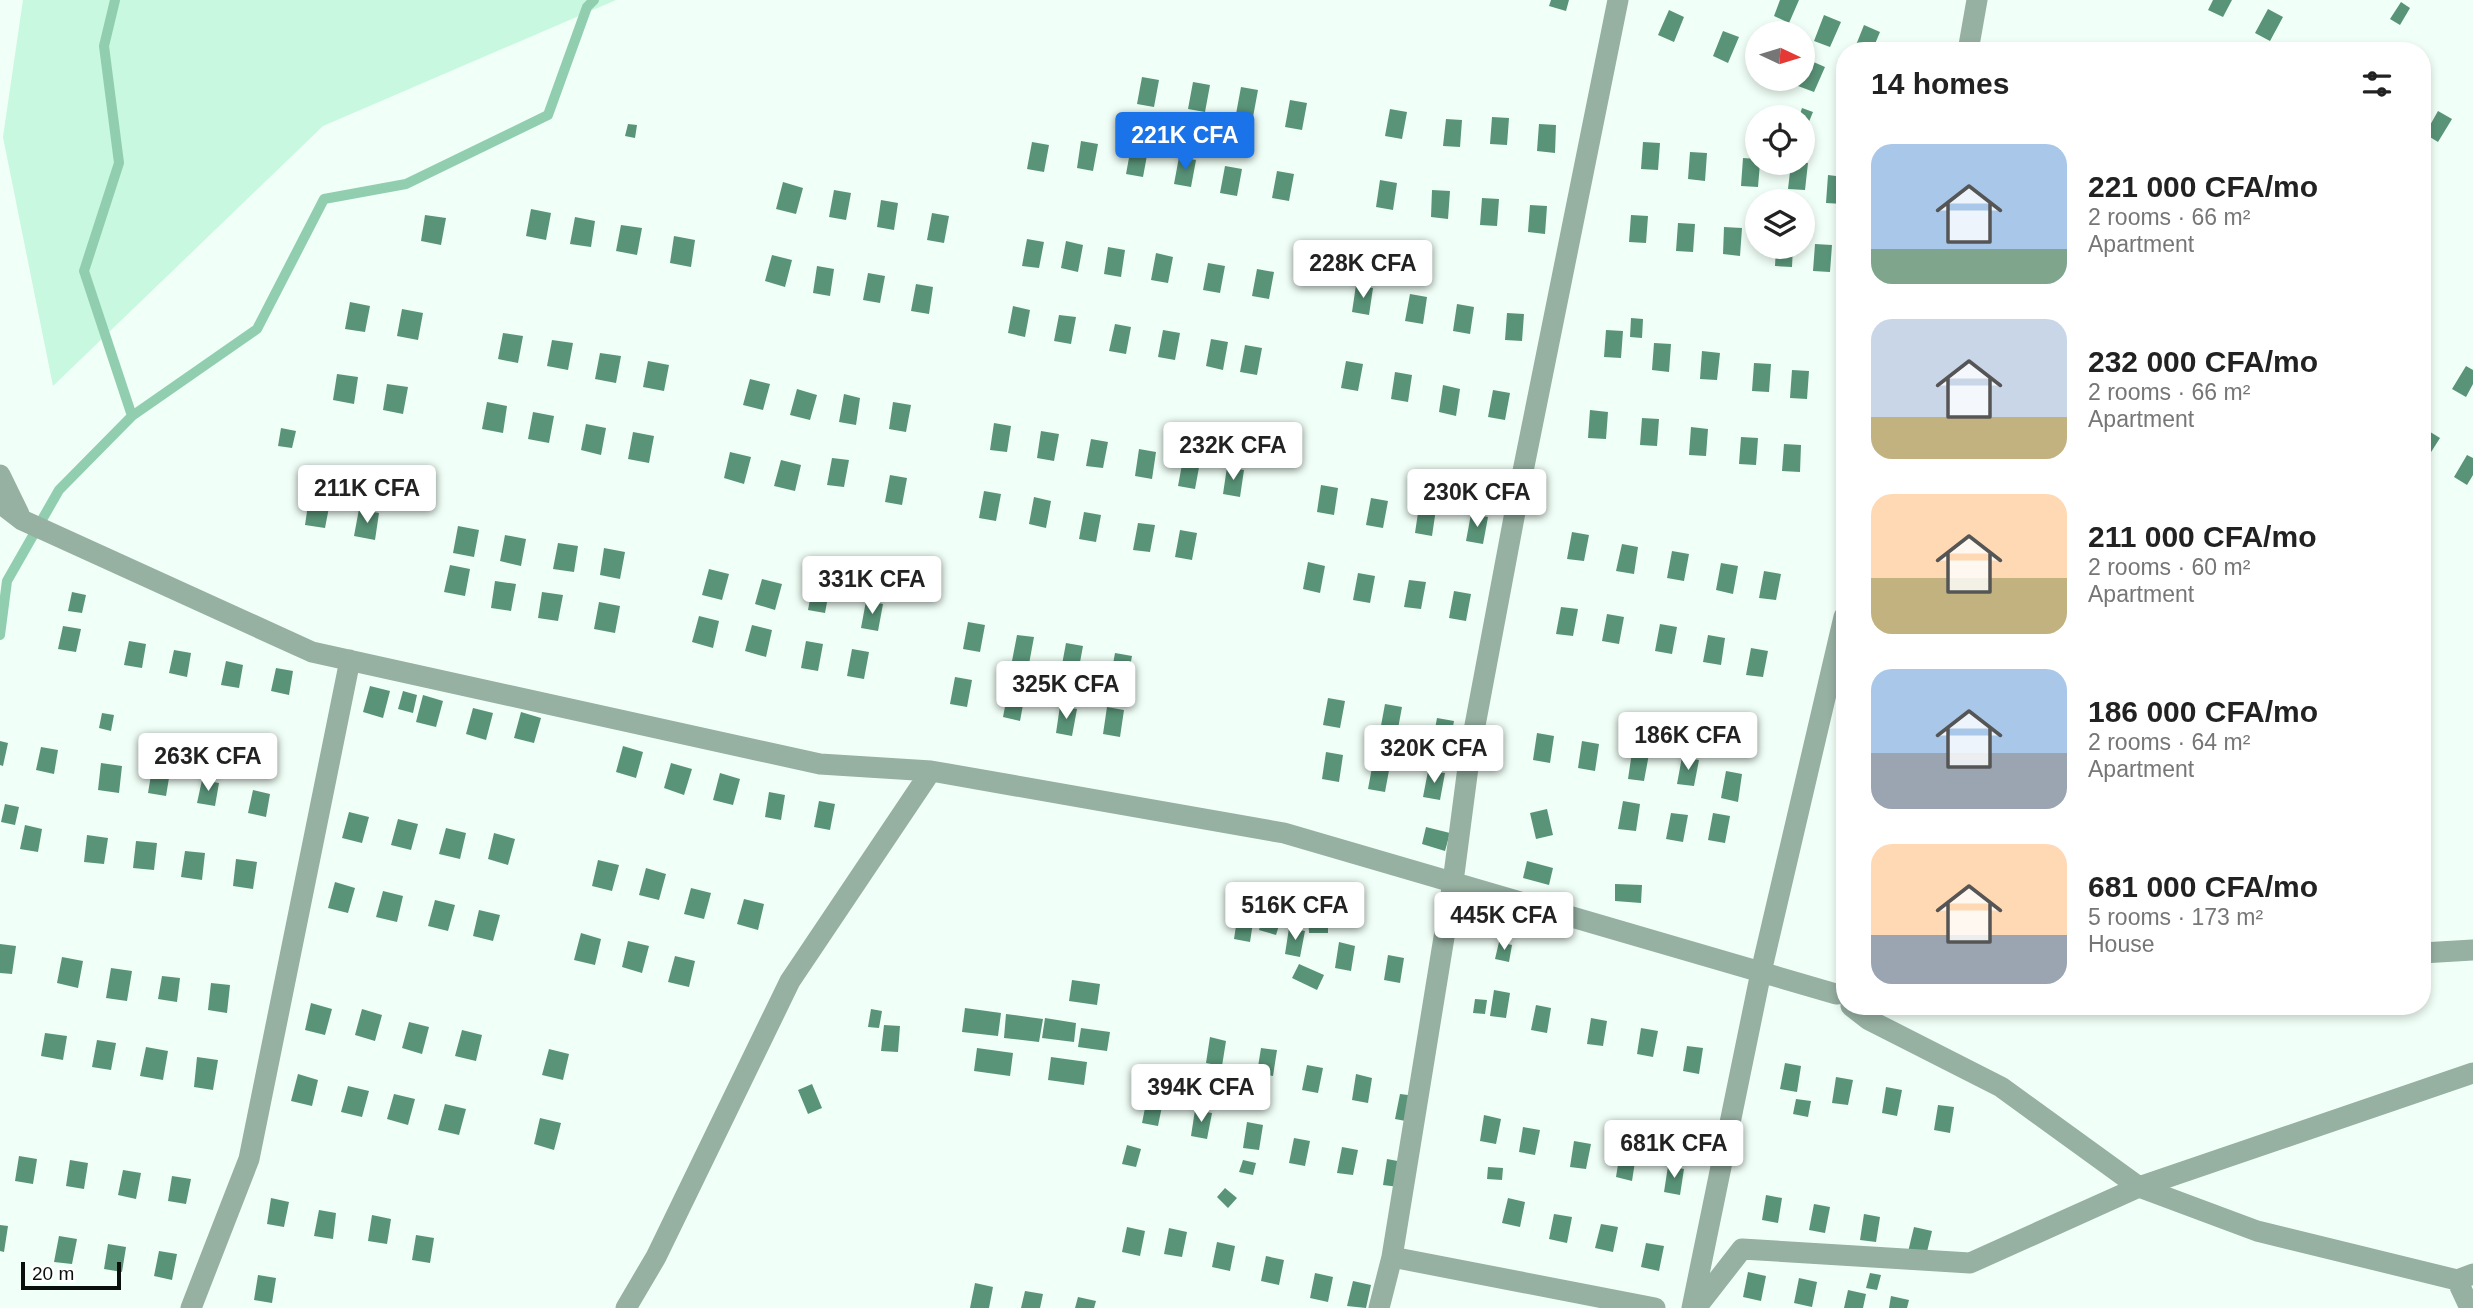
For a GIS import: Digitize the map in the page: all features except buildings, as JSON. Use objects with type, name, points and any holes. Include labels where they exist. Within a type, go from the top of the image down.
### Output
[{"type":"street","points":[[1379,1308],[1392,1257],[1453,882],[1470,752],[1519,491],[1618,0]]},
{"type":"street","points":[[1970,42],[1977,0]]},
{"type":"street","points":[[0,474],[22,520]]},
{"type":"street","points":[[0,503],[22,520],[312,652],[820,764],[931,771],[1284,833],[1761,972],[1836,996]]},
{"type":"street","points":[[1694,1308],[1761,972],[1836,651]]},
{"type":"street","points":[[191,1308],[248,1159],[350,660]]},
{"type":"street","points":[[626,1308],[656,1257],[790,981],[931,771]]},
{"type":"street","points":[[2431,952],[2473,950]]},
{"type":"street","points":[[1863,1015],[2001,1087],[2139,1187],[2257,1231],[2465,1277],[2470,1308]]},
{"type":"street","points":[[1694,1308],[1742,1250],[1970,1263],[2139,1187],[2473,1073]]},
{"type":"street","points":[[1392,1257],[1654,1308]]},
{"type":"green space","points":[[23,0],[616,0],[323,126],[53,386],[3,137]]},
{"type":"waterway","points":[[115,0],[104,46],[119,163],[84,271],[132,416]]},
{"type":"waterway","points":[[0,635],[7,581],[59,490],[132,416],[257,329],[324,199],[406,184],[548,115],[587,7],[594,0]]}]
